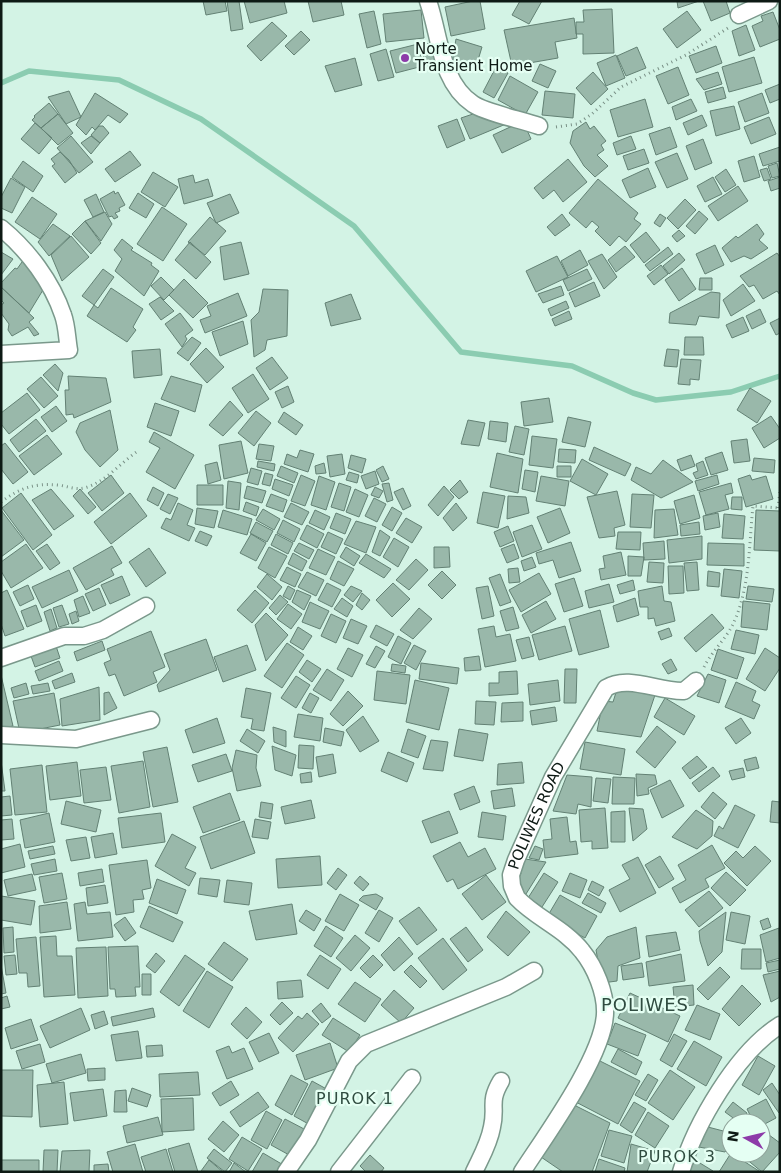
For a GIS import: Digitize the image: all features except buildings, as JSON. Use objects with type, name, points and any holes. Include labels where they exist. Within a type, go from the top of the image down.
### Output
[{"type":"street","points":[[428,1],[442,54],[456,87],[474,105],[539,126]]},
{"type":"street","points":[[736,20],[769,1]]},
{"type":"street","points":[[1,228],[15,239],[41,272],[64,316],[69,350],[1,354]]},
{"type":"street","points":[[1,658],[64,636],[84,636],[103,630],[146,606]]},
{"type":"street","name":"POLIWES ROAD","points":[[522,1172],[577,1085],[602,1032],[605,1015],[600,984],[581,950],[517,898],[512,886],[511,875],[516,860],[553,778],[606,688],[614,683],[622,682],[656,689],[684,691],[696,681]]},
{"type":"street","points":[[1,735],[76,739],[152,720]]},
{"type":"street","points":[[286,1172],[308,1140],[349,1061],[366,1044],[506,987],[534,972]]},
{"type":"street","points":[[681,1172],[699,1128],[729,1077],[755,1045],[780,1024]]},
{"type":"street","points":[[342,1171],[412,1078]]},
{"type":"street","points":[[474,1172],[485,1150],[493,1126],[493,1096],[501,1081]]},
{"type":"path","points":[[539,126],[555,128],[577,124],[592,114],[621,87],[686,55],[736,20]]},
{"type":"path","points":[[1,502],[21,487],[56,484],[76,489],[86,488],[106,476],[138,451]]},
{"type":"path","points":[[696,681],[713,650],[734,622],[745,581],[753,506],[779,508],[780,491]]},
{"type":"waterway","points":[[1,83],[29,71],[119,80],[201,119],[354,226],[461,352],[572,366],[633,393],[656,400],[731,392],[780,376]]},
{"type":"place","name":"Norte Transient Home","points":[[405,58]]},
{"type":"district","name":"POLIWES","points":[[645,1005]]},
{"type":"district","name":"PUROK 1","points":[[355,1098]]},
{"type":"district","name":"PUROK 3","points":[[677,1156]]}]
